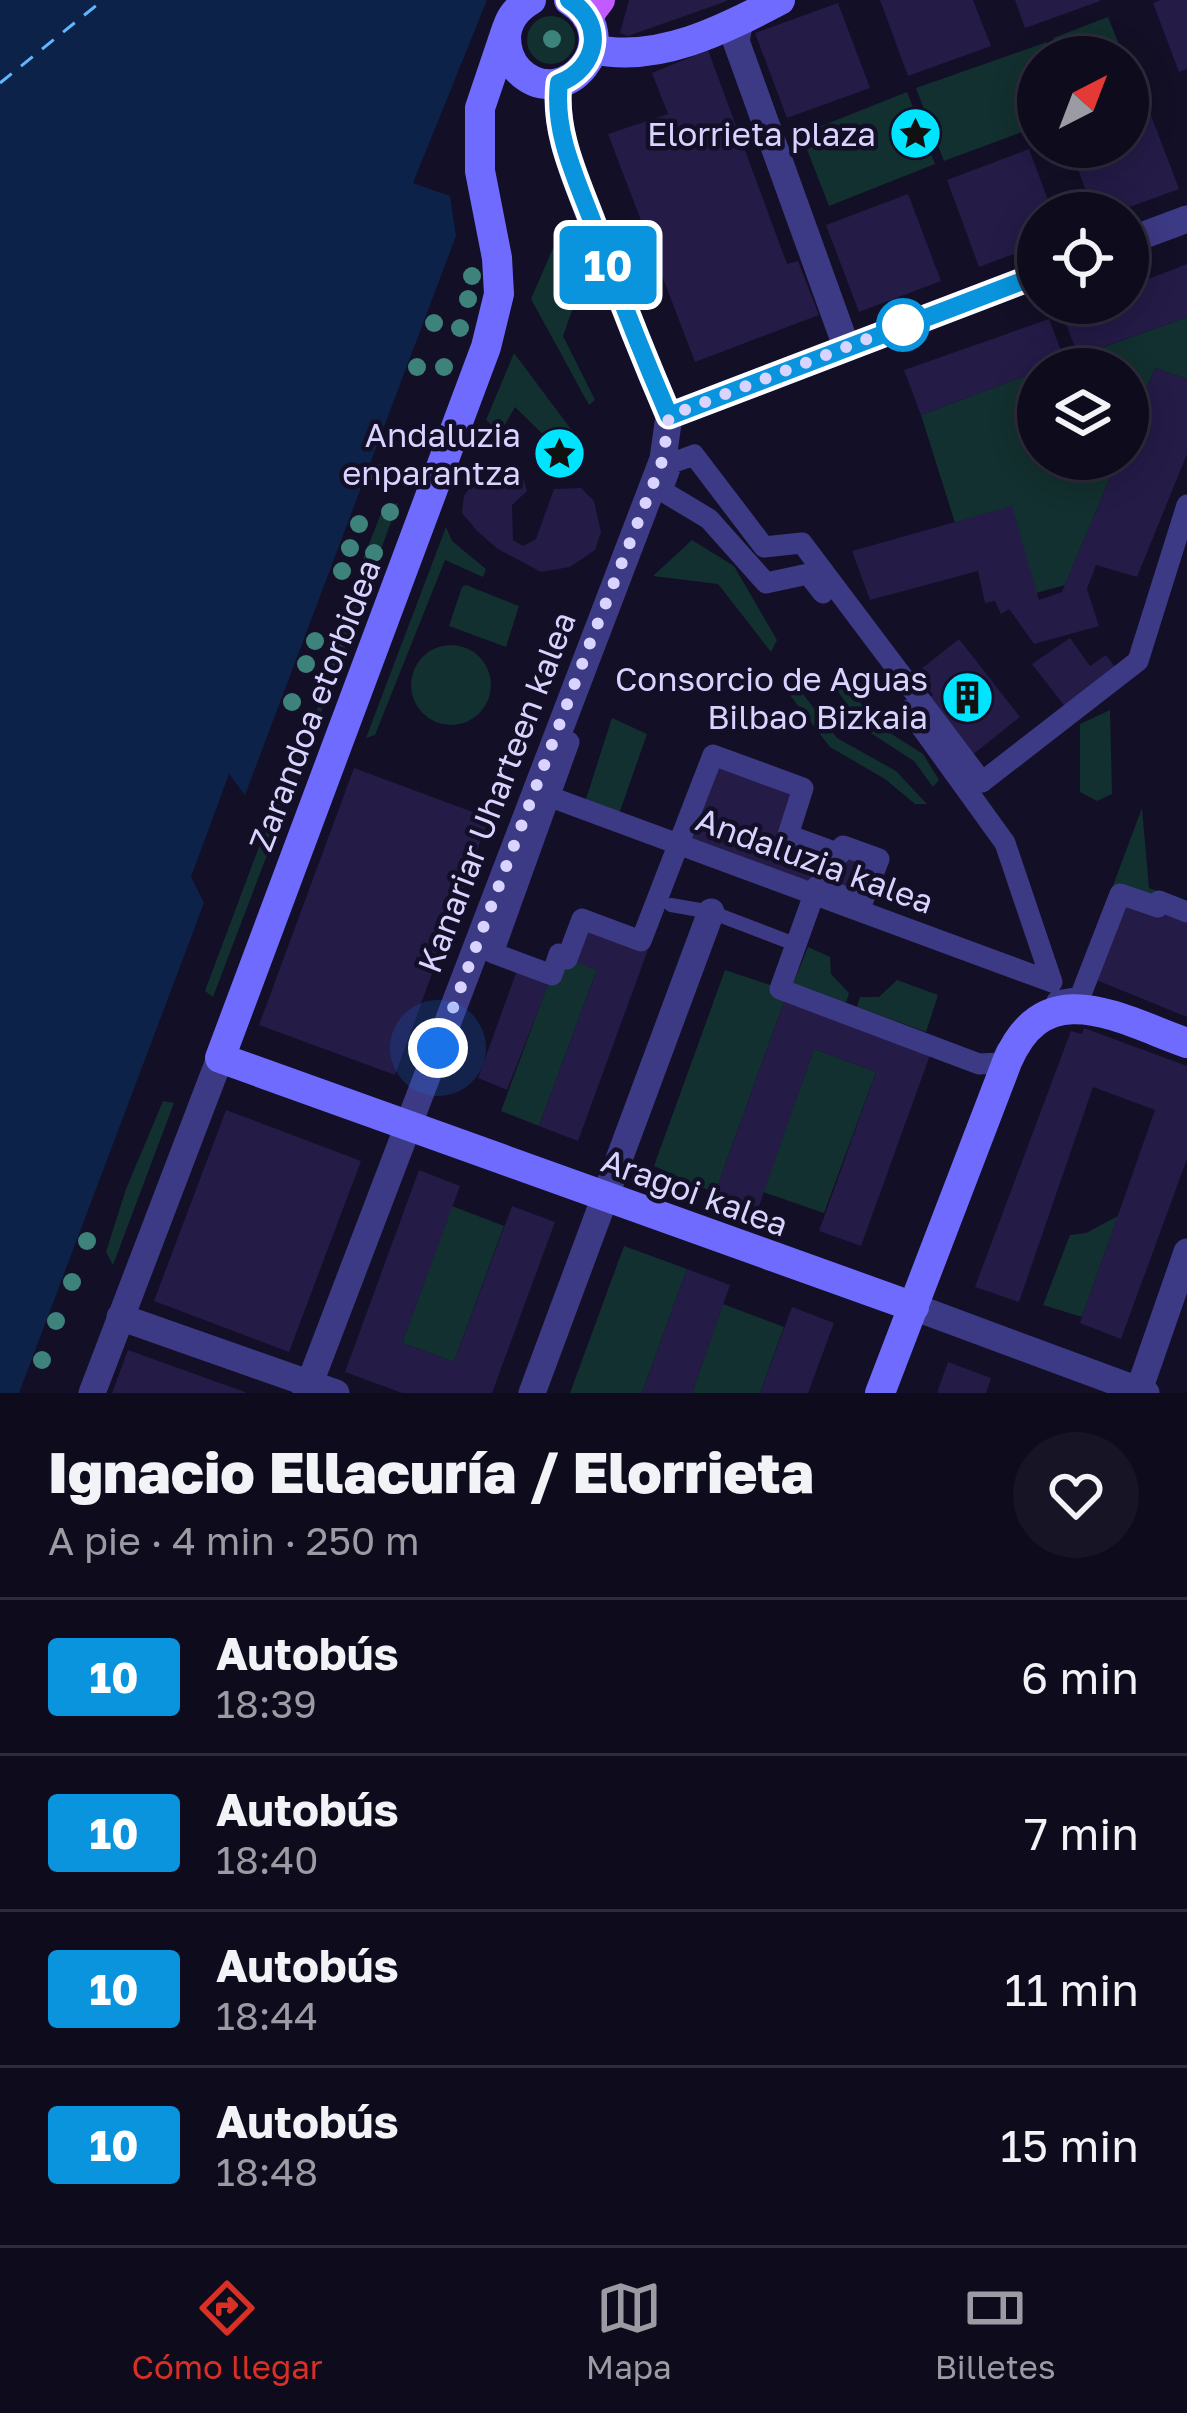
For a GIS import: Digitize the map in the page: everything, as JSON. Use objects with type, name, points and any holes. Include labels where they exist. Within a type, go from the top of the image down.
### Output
[{"type":"main road","points":[[531,0],[513,14],[506,43],[518,70],[544,83],[559,83],[581,71],[593,50],[585,6]]},
{"type":"main road","points":[[593,50],[621,56],[658,50],[740,21],[780,0]]},
{"type":"main road","name":"Zarandoa etorbidea","points":[[220,1058],[486,347],[499,294],[480,171],[480,108],[507,28]]},
{"type":"main road","points":[[880,1393],[1015,1044],[1051,997],[1187,1043]]},
{"type":"main road","name":"Aragoi kalea","points":[[220,1058],[914,1307]]},
{"type":"street","points":[[740,21],[736,41],[845,346]]},
{"type":"street","points":[[559,83],[557,104],[564,146],[669,416],[1017,283]]},
{"type":"street","points":[[1149,233],[1187,219]]},
{"type":"street","name":"Kanariar Uharteen kalea","points":[[317,1390],[409,1128],[663,459],[669,416]]},
{"type":"street","points":[[1187,505],[1138,661],[982,782],[802,542],[764,547],[694,455],[672,463],[493,953],[552,975],[559,954],[567,959],[582,919],[641,940],[712,755],[803,788],[788,835],[840,854],[843,846],[879,859],[862,903],[818,886],[780,989],[979,1064],[1000,1063],[1021,1022],[1039,1008],[1080,997],[1120,894],[1187,912]]},
{"type":"street","points":[[664,493],[710,519],[766,583],[808,574],[1005,843],[1051,997]]},
{"type":"street","name":"Andaluzia kalea","points":[[556,799],[814,895],[1051,997]]},
{"type":"street","points":[[532,1393],[711,911]]},
{"type":"street","name":"Zarandoa etorbidea","points":[[92,1393],[220,1058]]},
{"type":"street","points":[[1141,1392],[1187,1252]]},
{"type":"street","name":"Aragoi kalea","points":[[914,1307],[1141,1392]]},
{"type":"street","points":[[120,1317],[317,1390]]},
{"type":"lane","points":[[670,905],[711,911],[792,944]]},
{"type":"green space","points":[[551,16],[568,23],[575,40],[568,57],[551,64],[534,57],[527,40],[534,23]]},
{"type":"green space","points":[[1108,17],[1116,36],[1058,36]]},
{"type":"green space","points":[[1017,53],[1017,134],[944,161],[916,88]]},
{"type":"green space","points":[[907,92],[935,164],[829,206],[801,134]]},
{"type":"green space","points":[[553,248],[569,255],[561,279],[580,288],[563,336],[595,400],[589,405],[531,299]]},
{"type":"green space","points":[[1187,317],[1187,379],[1155,368],[1149,383],[1149,348],[1101,348]]},
{"type":"green space","points":[[514,353],[579,440],[565,456],[515,407],[500,433],[486,420]]},
{"type":"green space","points":[[1017,379],[1017,480],[1109,480],[1065,585],[1036,593],[955,523],[921,415]]},
{"type":"green space","points":[[398,503],[319,718],[315,716],[354,582],[384,506]]},
{"type":"green space","points":[[446,527],[452,541],[486,569],[483,577],[445,560],[375,735],[366,738]]},
{"type":"green space","points":[[692,540],[734,566],[777,640],[771,652],[718,584],[653,576]]},
{"type":"green space","points":[[466,585],[519,606],[506,647],[449,626]]},
{"type":"green space","points":[[451,645],[479,657],[491,685],[479,713],[451,725],[423,713],[411,685],[423,657]]},
{"type":"green space","points":[[846,670],[868,719],[923,754],[939,780],[933,787],[914,761],[863,728],[833,684]]},
{"type":"green space","points":[[782,685],[799,689],[837,738],[896,771],[927,804],[915,804],[885,779],[830,747]]},
{"type":"green space","points":[[1110,710],[1112,794],[1097,801],[1080,792],[1080,724]]},
{"type":"green space","points":[[612,718],[647,734],[618,817],[585,802]]},
{"type":"green space","points":[[304,741],[307,750],[213,997],[205,991],[296,748]]},
{"type":"green space","points":[[1142,808],[1149,888],[1187,902],[1111,891]]},
{"type":"green space","points":[[808,947],[830,957],[831,974],[849,993],[846,1003],[793,984]]},
{"type":"green space","points":[[559,954],[597,970],[539,1126],[501,1111]]},
{"type":"green space","points":[[725,970],[788,991],[715,1193],[654,1166]]},
{"type":"green space","points":[[897,980],[938,995],[926,1032],[857,1007],[860,997],[879,997]]},
{"type":"green space","points":[[814,1049],[876,1072],[824,1213],[763,1192]]},
{"type":"green space","points":[[163,1101],[174,1103],[113,1265],[106,1252]]},
{"type":"green space","points":[[452,1206],[504,1226],[454,1362],[402,1343]]},
{"type":"green space","points":[[1118,1216],[1082,1317],[1043,1305],[1070,1235],[1086,1233]]},
{"type":"green space","points":[[624,1246],[687,1269],[642,1393],[570,1393]]},
{"type":"green space","points":[[723,1304],[784,1327],[760,1393],[692,1393]]},
{"type":"water","points":[[0,0],[487,0],[413,183],[450,196],[456,236],[245,795],[229,774],[191,877],[204,903],[19,1393],[0,1393]]},
{"type":"building","points":[[629,0],[727,1],[628,36],[620,33]]},
{"type":"building","points":[[880,0],[973,0],[991,46],[908,76]]},
{"type":"building","points":[[1015,0],[1100,0],[1100,1],[1025,28]]},
{"type":"building","points":[[1187,0],[1187,69],[1179,72],[1153,3]]},
{"type":"building","points":[[838,3],[870,88],[787,118],[755,33]]},
{"type":"building","points":[[708,50],[787,264],[798,261],[819,315],[695,362],[608,134],[668,114],[652,73]]},
{"type":"building","points":[[1149,110],[1179,189],[1149,200],[1149,192],[1086,192],[1078,168],[1149,168]]},
{"type":"building","points":[[1017,154],[1017,168],[1036,168],[1045,192],[1017,192],[1017,253],[979,267],[947,180]]},
{"type":"building","points":[[908,194],[941,281],[859,312],[826,225]]},
{"type":"building","points":[[1187,264],[1187,317],[1100,348],[1075,348],[1066,324],[1149,324],[1149,279]]},
{"type":"building","points":[[1035,324],[1051,324],[1060,348],[1017,348],[1017,379],[921,415],[904,370]]},
{"type":"building","points":[[1155,368],[1187,379],[1187,454],[1137,577],[1096,565],[1087,589],[1099,626],[1034,644],[1009,609],[1001,614],[995,601],[985,603],[978,571],[870,600],[852,551],[1012,506],[1039,600],[1062,592],[1109,480],[1149,480],[1149,383]]},
{"type":"building","points":[[509,467],[520,467],[527,491],[512,505],[513,540],[523,546],[536,539],[554,489],[581,488],[594,501],[601,532],[595,550],[570,567],[541,572],[498,549],[477,531],[462,513],[464,496],[472,484]]},
{"type":"building","points":[[1070,638],[1090,666],[1106,655],[1122,677],[1070,713],[1032,664]]},
{"type":"building","name":"Consorcio de Aguas Bilbao Bizkaia","points":[[959,639],[1020,717],[971,756],[927,700],[933,695],[916,673]]},
{"type":"building","points":[[713,755],[803,788],[788,835],[879,859],[862,903],[683,838]]},
{"type":"building","points":[[354,768],[489,818],[395,1075],[259,1025]]},
{"type":"building","points":[[1120,894],[1187,912],[1187,1017],[1089,977]]},
{"type":"building","points":[[582,919],[650,944],[578,1141],[539,1126],[597,970],[567,959]]},
{"type":"building","points":[[520,962],[552,975],[507,1090],[478,1078]]},
{"type":"building","points":[[788,991],[934,1044],[861,1246],[819,1231],[876,1072],[814,1049],[758,1209],[715,1193]]},
{"type":"building","points":[[1084,1028],[1187,1066],[1187,1159],[1121,1339],[1080,1323],[1155,1110],[1093,1087],[1019,1302],[975,1287],[1071,1031],[1082,1034]]},
{"type":"building","points":[[226,1110],[361,1161],[289,1352],[154,1301]]},
{"type":"building","points":[[419,1170],[460,1186],[402,1343],[454,1362],[512,1206],[555,1222],[492,1393],[402,1393],[345,1372]]},
{"type":"building","points":[[687,1269],[730,1285],[692,1393],[642,1393]]},
{"type":"building","points":[[792,1307],[834,1323],[808,1393],[760,1393]]},
{"type":"building","points":[[128,1350],[245,1392],[245,1393],[112,1393]]},
{"type":"building","points":[[948,1362],[991,1378],[986,1393],[937,1393]]},
{"type":"ferry route","points":[[0,83],[103,0]]},
{"type":"bus line","name":"10","points":[[569,0],[587,17],[594,38],[581,71],[559,83],[557,104],[564,146],[669,416],[1017,283]]},
{"type":"place","name":"Elorrieta plaza","points":[[915,133]]},
{"type":"place","name":"Andaluzia enparantza","points":[[560,453]]},
{"type":"place","name":"Consorcio de Aguas Bilbao Bizkaia","points":[[967,697]]},
{"type":"route","points":[[438,1048],[663,459],[669,416],[903,325]]}]
